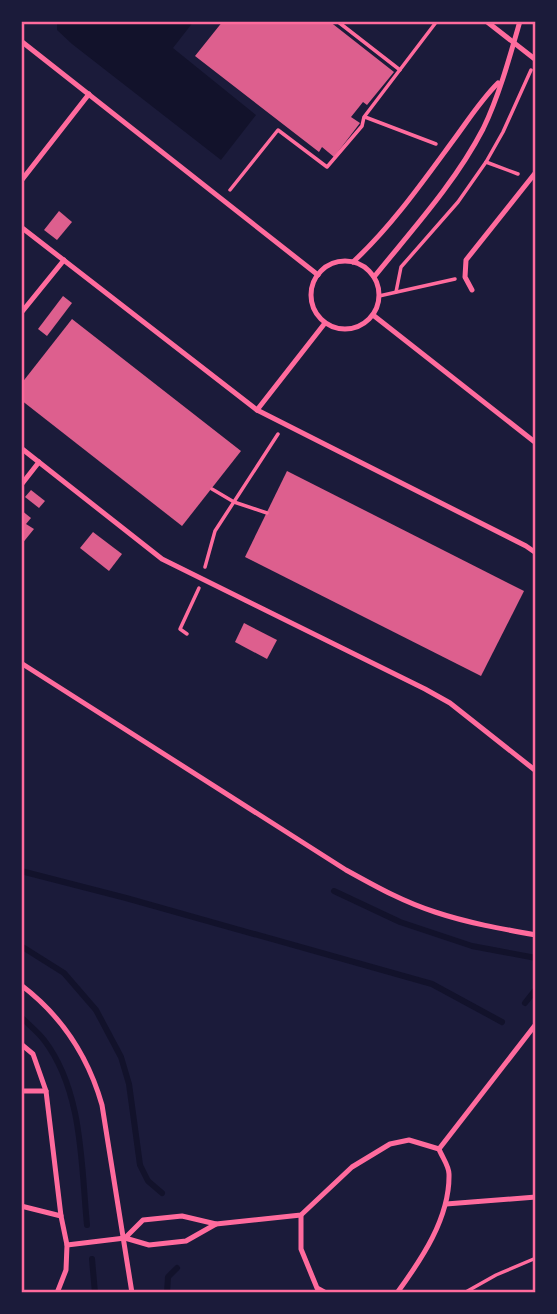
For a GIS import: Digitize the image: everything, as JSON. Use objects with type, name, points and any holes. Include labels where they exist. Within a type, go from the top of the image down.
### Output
[{"type":"lane","points":[[486,21],[536,60]]},
{"type":"lane","points":[[374,277],[455,173],[482,130],[494,103],[520,21]]},
{"type":"lane","points":[[21,41],[318,275]]},
{"type":"lane","points":[[353,262],[373,244],[454,140],[481,100],[500,80]]},
{"type":"lane","points":[[21,181],[89,94]]},
{"type":"lane","points":[[472,290],[466,277],[466,260],[536,172]]},
{"type":"lane","points":[[21,227],[257,410],[526,545],[536,553]]},
{"type":"lane","points":[[21,313],[64,260]]},
{"type":"lane","points":[[353,262],[374,277],[378,303],[373,315],[363,324],[350,329],[337,328],[325,323],[316,313],[311,300],[312,287],[327,266],[353,262]]},
{"type":"lane","points":[[373,315],[536,443]]},
{"type":"lane","points":[[257,410],[325,323]]},
{"type":"lane","points":[[21,449],[162,559],[450,703],[536,771]]},
{"type":"lane","points":[[21,485],[39,463]]},
{"type":"lane","points":[[21,663],[334,863],[385,892],[433,912],[536,935]]},
{"type":"lane","points":[[21,985],[40,999],[65,1026],[94,1077],[102,1105],[132,1293]]},
{"type":"lane","points":[[439,1149],[536,1024]]},
{"type":"lane","points":[[21,1044],[33,1055],[46,1091],[67,1245],[66,1270],[57,1293]]},
{"type":"lane","points":[[21,1091],[46,1091]]},
{"type":"lane","points":[[125,1238],[143,1220],[182,1216],[216,1224],[300,1214],[352,1167],[390,1144],[409,1140],[439,1149],[449,1172],[446,1204],[421,1261],[397,1293]]},
{"type":"lane","points":[[446,1204],[536,1197]]},
{"type":"lane","points":[[23,1205],[61,1216]]},
{"type":"lane","points":[[300,1214],[301,1249],[317,1288],[326,1293]]},
{"type":"lane","points":[[67,1245],[125,1238],[149,1245],[186,1241],[216,1224]]},
{"type":"path","points":[[337,21],[400,69]]},
{"type":"path","points":[[223,200],[278,130],[327,167],[362,126],[364,117],[437,21]]},
{"type":"path","points":[[379,296],[466,277]]},
{"type":"path","points":[[187,634],[180,629],[197,593],[215,531],[285,424]]},
{"type":"path","points":[[212,489],[234,502],[267,513]]},
{"type":"path","points":[[464,1293],[496,1275],[534,1260]]},
{"type":"shaded area","points":[[57,21],[194,21],[173,48],[256,115],[221,160],[72,44],[57,30]]},
{"type":"building","points":[[223,21],[329,21],[394,72],[367,105],[363,102],[351,117],[360,123],[334,157],[322,147],[319,152],[195,56]]},
{"type":"building","points":[[59,211],[72,222],[57,240],[44,230]]},
{"type":"building","points":[[63,296],[72,303],[47,336],[38,329]]},
{"type":"building","points":[[72,319],[241,451],[182,526],[21,400],[21,384]]},
{"type":"building","points":[[287,471],[524,591],[481,676],[245,557]]},
{"type":"building","points":[[31,490],[45,501],[39,508],[25,497]]},
{"type":"building","points":[[21,510],[31,518],[26,524],[34,529],[21,545]]},
{"type":"building","points":[[93,532],[122,554],[109,571],[80,548]]},
{"type":"building","points":[[244,623],[277,640],[267,659],[235,642]]},
{"type":"waterway","points":[[21,871],[432,984],[502,1022]]},
{"type":"waterway","points":[[334,891],[400,922],[472,946],[536,958]]},
{"type":"waterway","points":[[21,946],[64,973],[96,1010],[121,1057],[129,1084],[140,1165],[148,1181],[162,1193]]},
{"type":"waterway","points":[[525,1003],[536,989]]},
{"type":"waterway","points":[[21,1017],[44,1040],[57,1060],[66,1082],[78,1129],[87,1225]]},
{"type":"waterway","points":[[92,1259],[95,1293]]},
{"type":"waterway","points":[[167,1293],[168,1277],[177,1268]]}]
